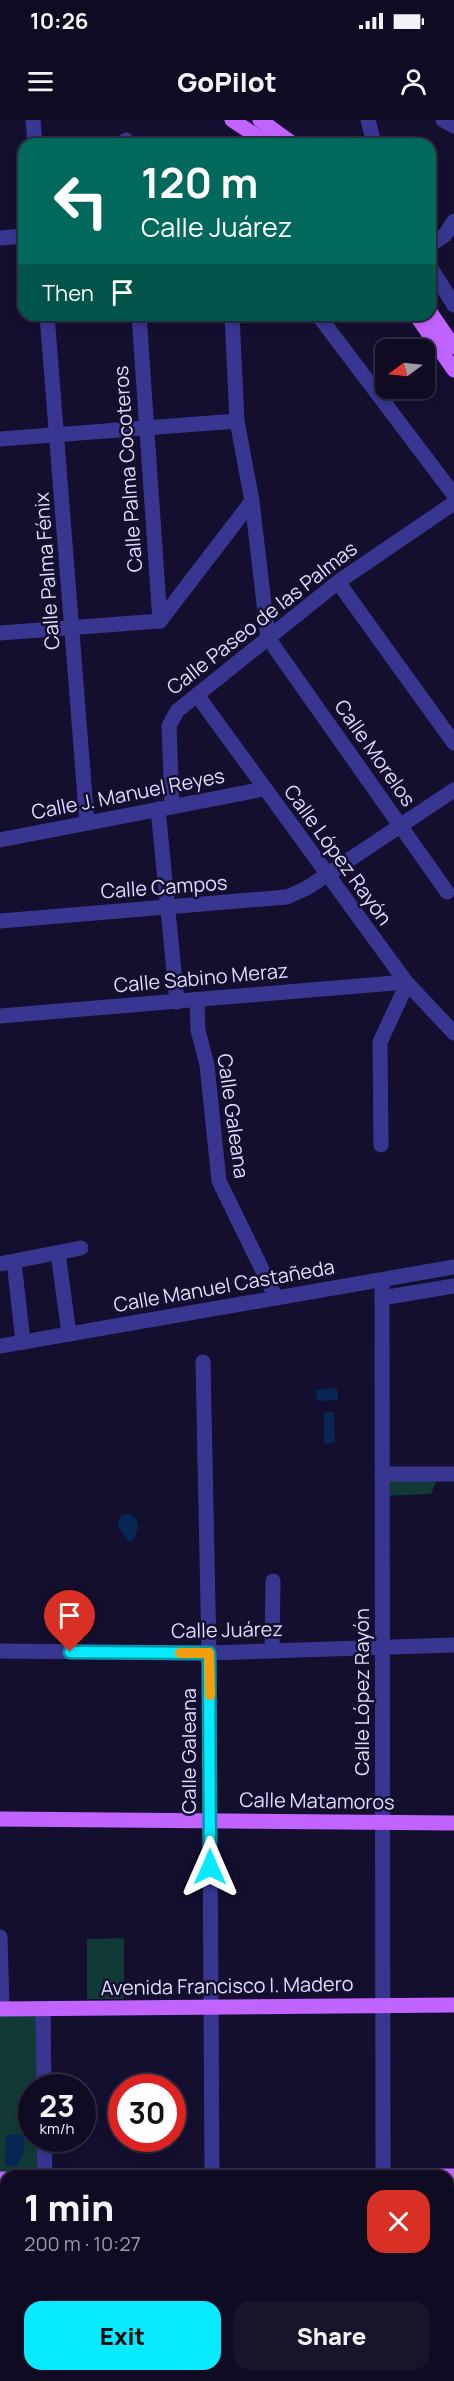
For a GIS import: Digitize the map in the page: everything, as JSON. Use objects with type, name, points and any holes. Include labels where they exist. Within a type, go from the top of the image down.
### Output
[{"type":"main road","points":[[232,120],[260,138]]},
{"type":"main road","points":[[260,120],[285,138]]},
{"type":"main road","points":[[420,321],[454,370]]},
{"type":"main road","points":[[436,321],[454,347]]},
{"type":"main road","name":"Calle Matamoros","points":[[0,1819],[454,1823]]},
{"type":"main road","name":"Avenida Francisco I. Madero","points":[[1,2009],[454,2005]]},
{"type":"street","points":[[33,120],[34,138]]},
{"type":"street","points":[[368,120],[372,138]]},
{"type":"street","points":[[443,120],[454,126]]},
{"type":"street","points":[[450,238],[454,221]]},
{"type":"street","points":[[0,238],[18,236]]},
{"type":"street","points":[[436,276],[454,305]]},
{"type":"street","name":"Calle Palma Fénix","points":[[48,321],[87,823]]},
{"type":"street","name":"Calle Palma Cocoteros","points":[[139,321],[160,621]]},
{"type":"street","points":[[232,321],[237,421],[252,501],[268,638]]},
{"type":"street","points":[[323,321],[454,495]]},
{"type":"street","points":[[0,439],[237,421]]},
{"type":"street","points":[[0,633],[160,621],[252,501]]},
{"type":"street","name":"Calle Paseo de las Palmas","points":[[165,808],[169,726],[177,711],[338,582],[454,503]]},
{"type":"street","points":[[338,582],[454,743]]},
{"type":"street","name":"Calle Morelos","points":[[268,638],[447,892]]},
{"type":"street","name":"Calle López Rayón","points":[[197,694],[406,983],[454,1032]]},
{"type":"street","name":"Calle J. Manuel Reyes","points":[[0,840],[264,789]]},
{"type":"street","name":"Calle Campos","points":[[0,921],[286,897],[326,875],[454,790]]},
{"type":"street","points":[[165,808],[168,908],[177,1002]]},
{"type":"street","points":[[381,1145],[380,1042],[406,983]]},
{"type":"street","name":"Calle Sabino Meraz","points":[[0,1016],[406,983]]},
{"type":"street","name":"Calle Galeana","points":[[197,1000],[198,1030],[207,1065],[219,1181],[276,1298]]},
{"type":"street","points":[[23,1342],[7,1263],[81,1248]]},
{"type":"street","points":[[58,1253],[69,1334]]},
{"type":"street","name":"Calle Manuel Castañeda","points":[[0,1346],[454,1267]]},
{"type":"street","name":"Calle López Rayón","points":[[382,1280],[383,2170]]},
{"type":"street","points":[[382,1298],[454,1286]]},
{"type":"street","name":"Calle Galeana","points":[[203,1362],[209,1653],[212,2170]]},
{"type":"street","points":[[382,1474],[454,1474]]},
{"type":"street","points":[[272,1651],[273,1581]]},
{"type":"street","name":"Calle Juárez","points":[[0,1651],[209,1653],[454,1645]]},
{"type":"street","points":[[0,1936],[1,2009]]},
{"type":"street","points":[[43,2009],[44,2074]]},
{"type":"street","points":[[44,2152],[45,2170]]},
{"type":"green space","points":[[382,1474],[439,1474],[431,1494],[382,1496]]},
{"type":"green space","points":[[124,1938],[124,1999],[87,1999],[87,1939]]},
{"type":"green space","points":[[41,2004],[43,2074],[18,2074],[18,2152],[43,2152],[44,2170],[0,2170],[0,2007]]},
{"type":"water","points":[[337,1388],[338,1400],[317,1401],[316,1390]]},
{"type":"water","points":[[324,1412],[334,1412],[335,1443],[324,1443]]},
{"type":"water","points":[[128,1513],[137,1518],[138,1529],[133,1541],[129,1542],[118,1527],[118,1520],[122,1515]]},
{"type":"water","points":[[6,2135],[18,2135],[18,2152],[23,2152],[23,2156],[16,2166],[5,2166]]},
{"type":"slow traffic","points":[[180,1653],[209,1653],[210,1695]]},
{"type":"route","points":[[70,1652],[209,1653],[210,1867]]}]
